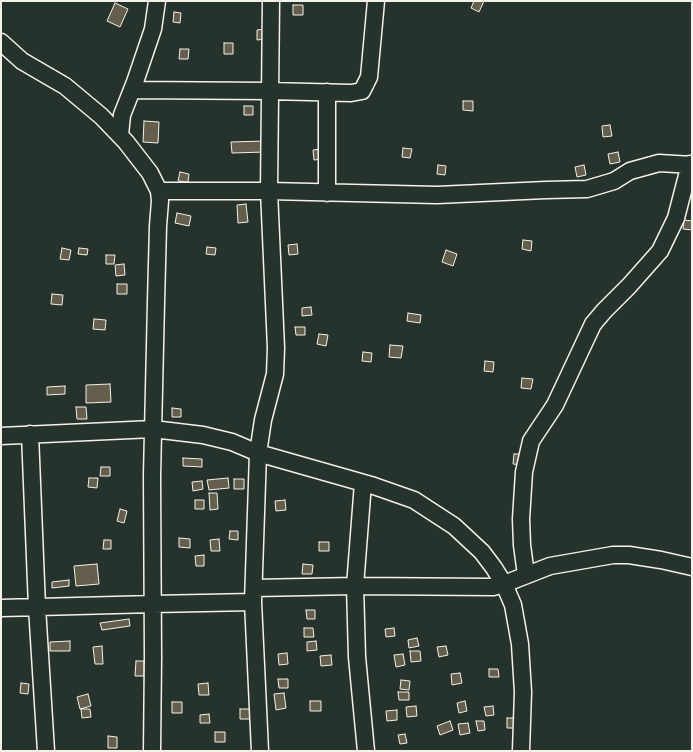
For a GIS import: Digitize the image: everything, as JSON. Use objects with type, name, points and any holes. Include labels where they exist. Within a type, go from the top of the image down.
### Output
[{"type":"street","points":[[120,135],[122,115],[153,29],[157,1]]},
{"type":"street","points":[[260,751],[254,595],[258,453],[263,420],[275,374],[276,348],[269,191],[271,1]]},
{"type":"street","points":[[132,90],[351,93],[362,91],[369,77],[376,1]]},
{"type":"street","points":[[1,42],[22,61],[65,86],[101,116],[120,135],[150,172],[159,191],[160,201],[157,256],[152,476],[152,751]]},
{"type":"street","points":[[327,92],[328,193]]},
{"type":"street","points":[[159,191],[269,191],[437,195],[587,189],[614,181],[630,171],[659,163],[691,164],[676,218],[660,251],[593,324],[555,405],[531,441],[524,472],[521,519],[522,545],[526,575]]},
{"type":"street","points":[[1,436],[153,429],[203,435],[232,442],[258,453],[363,483],[414,500],[454,526],[482,552],[504,584],[513,605],[520,644],[523,692],[521,751]]},
{"type":"street","points":[[30,434],[37,607],[46,751]]},
{"type":"street","points":[[363,483],[355,586],[357,657],[366,751]]},
{"type":"street","points":[[1,608],[153,604],[355,586],[493,587],[550,566],[613,555],[629,555],[692,567]]},
{"type":"building","points":[[474,1],[484,1],[479,12],[471,8]]},
{"type":"building","points":[[115,3],[128,9],[120,27],[107,21]]},
{"type":"building","points":[[293,5],[303,5],[303,15],[293,15]]},
{"type":"building","points":[[174,12],[181,13],[180,23],[173,22]]},
{"type":"building","points":[[265,29],[266,39],[257,40],[257,30]]},
{"type":"building","points":[[224,43],[233,43],[233,54],[224,54]]},
{"type":"building","points":[[180,49],[189,49],[188,59],[179,59]]},
{"type":"building","points":[[463,101],[473,101],[473,111],[463,110]]},
{"type":"building","points":[[244,106],[253,106],[253,115],[244,115]]},
{"type":"building","points":[[144,121],[159,122],[158,143],[143,142]]},
{"type":"building","points":[[610,125],[612,136],[603,137],[602,126]]},
{"type":"building","points":[[265,141],[265,152],[232,153],[231,142]]},
{"type":"building","points":[[403,148],[412,149],[410,158],[402,157]]},
{"type":"building","points":[[321,149],[322,159],[314,160],[313,150]]},
{"type":"building","points":[[618,152],[620,162],[610,164],[608,154]]},
{"type":"building","points":[[438,165],[446,166],[445,175],[437,174]]},
{"type":"building","points":[[584,165],[586,175],[577,177],[575,167]]},
{"type":"building","points":[[180,172],[189,174],[188,182],[178,181]]},
{"type":"building","points":[[246,204],[248,222],[238,223],[237,205]]},
{"type":"building","points":[[177,213],[191,216],[189,226],[175,223]]},
{"type":"building","points":[[684,220],[692,221],[692,230],[683,229]]},
{"type":"building","points":[[523,240],[532,241],[531,251],[522,249]]},
{"type":"building","points":[[297,244],[298,254],[289,255],[288,245]]},
{"type":"building","points":[[207,247],[216,248],[215,255],[206,254]]},
{"type":"building","points":[[62,248],[71,250],[69,260],[60,259]]},
{"type":"building","points":[[79,248],[88,249],[87,255],[78,254]]},
{"type":"building","points":[[446,250],[457,254],[453,266],[442,262]]},
{"type":"building","points":[[106,255],[115,255],[114,264],[106,264]]},
{"type":"building","points":[[124,264],[125,275],[116,276],[115,265]]},
{"type":"building","points":[[117,284],[127,284],[127,294],[117,294]]},
{"type":"building","points":[[52,294],[63,295],[62,305],[51,304]]},
{"type":"building","points":[[311,307],[312,315],[302,316],[302,308]]},
{"type":"building","points":[[408,313],[421,315],[420,323],[407,321]]},
{"type":"building","points":[[94,319],[106,320],[105,330],[93,329]]},
{"type":"building","points":[[295,327],[305,327],[305,335],[296,335]]},
{"type":"building","points":[[319,334],[328,335],[326,346],[317,344]]},
{"type":"building","points":[[390,345],[403,346],[401,358],[389,357]]},
{"type":"building","points":[[363,352],[372,353],[371,362],[362,361]]},
{"type":"building","points":[[485,361],[494,362],[493,372],[484,371]]},
{"type":"building","points":[[522,378],[533,379],[531,389],[521,388]]},
{"type":"building","points":[[110,384],[111,402],[86,403],[86,385]]},
{"type":"building","points":[[65,386],[65,394],[47,395],[47,387]]},
{"type":"building","points":[[76,407],[86,407],[87,419],[77,419]]},
{"type":"building","points":[[172,408],[181,409],[181,417],[172,417]]},
{"type":"building","points":[[514,454],[525,454],[524,465],[513,464]]},
{"type":"building","points":[[183,458],[202,459],[202,467],[183,466]]},
{"type":"building","points":[[101,467],[110,467],[110,476],[100,476]]},
{"type":"building","points":[[89,478],[98,478],[97,488],[88,487]]},
{"type":"building","points":[[228,478],[229,488],[209,490],[207,480]]},
{"type":"building","points":[[234,479],[244,479],[244,489],[234,489]]},
{"type":"building","points":[[202,481],[203,489],[193,491],[192,482]]},
{"type":"building","points":[[209,493],[217,493],[218,509],[210,510]]},
{"type":"building","points":[[195,500],[204,500],[204,509],[195,509]]},
{"type":"building","points":[[285,500],[286,510],[276,511],[275,501]]},
{"type":"building","points":[[120,509],[127,511],[124,523],[117,521]]},
{"type":"building","points":[[230,531],[238,531],[238,540],[229,539]]},
{"type":"building","points":[[179,538],[190,539],[190,548],[179,547]]},
{"type":"building","points":[[219,539],[220,551],[211,551],[210,540]]},
{"type":"building","points":[[104,540],[111,540],[111,549],[103,549]]},
{"type":"building","points":[[319,542],[329,542],[329,551],[319,551]]},
{"type":"building","points":[[204,555],[204,566],[196,566],[195,556]]},
{"type":"building","points":[[97,564],[99,584],[76,586],[74,566]]},
{"type":"building","points":[[303,564],[313,565],[312,574],[302,574]]},
{"type":"building","points":[[69,580],[69,586],[52,588],[52,582]]},
{"type":"building","points":[[306,610],[315,610],[315,619],[307,619]]},
{"type":"building","points":[[129,619],[130,626],[102,630],[100,623]]},
{"type":"building","points":[[304,628],[313,628],[314,637],[304,637]]},
{"type":"building","points":[[394,628],[395,636],[386,637],[385,629]]},
{"type":"building","points":[[417,638],[419,646],[409,648],[408,640]]},
{"type":"building","points":[[70,641],[70,651],[50,651],[50,642]]},
{"type":"building","points":[[316,641],[317,650],[307,651],[307,642]]},
{"type":"building","points":[[102,646],[103,664],[95,664],[93,647]]},
{"type":"building","points":[[446,646],[448,655],[439,657],[437,647]]},
{"type":"building","points":[[410,651],[420,651],[421,661],[411,662]]},
{"type":"building","points":[[287,653],[288,664],[279,665],[278,654]]},
{"type":"building","points":[[403,654],[405,665],[396,667],[394,655]]},
{"type":"building","points":[[331,655],[332,665],[321,666],[320,656]]},
{"type":"building","points":[[136,661],[144,661],[144,676],[135,676]]},
{"type":"building","points":[[489,669],[498,669],[499,677],[489,677]]},
{"type":"building","points":[[460,673],[462,683],[452,685],[451,674]]},
{"type":"building","points":[[278,679],[288,679],[288,688],[279,688]]},
{"type":"building","points":[[401,680],[410,681],[409,690],[400,689]]},
{"type":"building","points":[[21,683],[29,684],[28,694],[20,693]]},
{"type":"building","points":[[208,683],[209,695],[199,695],[198,684]]},
{"type":"building","points":[[398,692],[409,692],[409,700],[399,700]]},
{"type":"building","points":[[284,693],[286,708],[276,710],[274,694]]},
{"type":"building","points":[[88,694],[91,706],[80,709],[77,697]]},
{"type":"building","points":[[310,701],[321,701],[321,711],[310,711]]},
{"type":"building","points":[[465,701],[467,711],[459,713],[457,703]]},
{"type":"building","points":[[172,702],[182,702],[182,713],[172,713]]},
{"type":"building","points":[[416,706],[417,716],[407,717],[406,707]]},
{"type":"building","points":[[493,706],[494,715],[486,716],[484,707]]},
{"type":"building","points":[[81,709],[90,709],[91,717],[82,718]]},
{"type":"building","points":[[240,709],[250,709],[250,719],[240,719]]},
{"type":"building","points":[[397,710],[397,720],[387,721],[386,711]]},
{"type":"building","points":[[209,714],[210,723],[200,723],[200,715]]},
{"type":"building","points":[[507,718],[517,718],[517,728],[507,728]]},
{"type":"building","points":[[450,721],[453,730],[440,735],[437,726]]},
{"type":"building","points":[[476,721],[484,721],[485,730],[478,731]]},
{"type":"building","points":[[468,723],[470,733],[460,735],[458,724]]},
{"type":"building","points":[[215,732],[225,732],[225,742],[215,742]]},
{"type":"building","points":[[405,734],[407,743],[400,744],[398,735]]},
{"type":"building","points":[[108,736],[117,737],[117,748],[108,748]]}]
